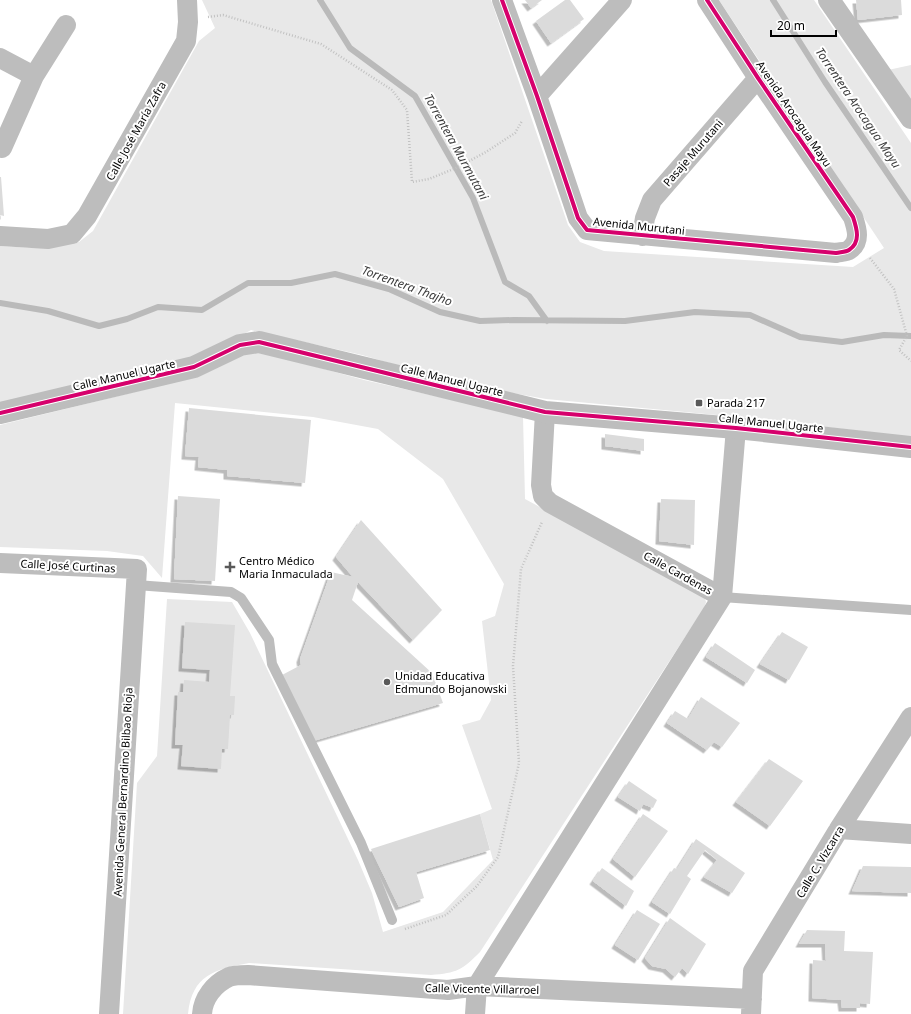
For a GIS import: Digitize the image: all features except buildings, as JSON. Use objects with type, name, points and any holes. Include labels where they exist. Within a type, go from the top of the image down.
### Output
[{"type":"street","name":"Calle José María Zafra","points":[[0,236],[48,240],[72,234],[87,216],[186,41],[188,22],[187,0]]},
{"type":"street","name":"Avenida Murutani","points":[[502,0],[537,96],[578,218],[587,230],[836,253],[849,250],[857,241]]},
{"type":"street","points":[[537,96],[622,0]]},
{"type":"street","name":"Avenida Arocagua Mayu","points":[[707,0],[758,78],[853,217],[858,230],[857,241]]},
{"type":"street","points":[[828,0],[911,118]]},
{"type":"street","points":[[2,148],[34,76],[66,25]]},
{"type":"street","points":[[0,58],[34,76]]},
{"type":"street","name":"Pasaje Murutani","points":[[642,236],[645,218],[652,200],[758,78]]},
{"type":"street","name":"Calle Manuel Ugarte","points":[[0,414],[194,367],[240,345],[259,342],[545,412],[736,428],[911,447]]},
{"type":"street","points":[[545,412],[541,485],[543,496],[550,503]]},
{"type":"street","points":[[475,1014],[477,986],[722,597],[736,428]]},
{"type":"street","name":"Calle Cardenas","points":[[550,503],[722,597]]},
{"type":"street","name":"Calle José Curtinas","points":[[0,563],[136,577]]},
{"type":"street","name":"Avenida General Bernardino Bilbao Rioja","points":[[109,1014],[136,577]]},
{"type":"street","name":"Calle C. Vizcarra","points":[[751,1007],[753,971],[839,829],[911,717]]},
{"type":"street","points":[[839,829],[911,834]]},
{"type":"street","name":"Calle Vicente Villarroel","points":[[202,1010],[212,989],[230,976],[248,975],[448,990],[477,986],[751,1007]]},
{"type":"lane","points":[[136,577],[231,592],[241,598],[269,640],[272,664],[361,843],[392,920]]},
{"type":"lane","name":"Calle Cardenas","points":[[722,597],[911,610]]},
{"type":"path","points":[[188,22],[223,15],[321,44],[392,90],[407,110],[412,182],[429,179],[456,168],[486,152],[516,132],[537,96]]},
{"type":"path","points":[[857,241],[894,289],[907,336],[899,350],[911,361]]},
{"type":"path","points":[[392,920],[394,934],[446,915],[477,886],[498,857],[519,763],[513,666],[521,569],[550,503]]},
{"type":"shaded area","points":[[202,0],[491,0],[568,225],[580,242],[604,251],[853,267],[884,248],[719,0],[814,0],[911,143],[911,437],[749,418],[546,399],[462,384],[362,355],[251,330],[197,360],[0,406],[0,246],[32,248],[79,242],[93,231],[199,41],[215,28]]},
{"type":"shaded area","points":[[911,65],[911,101],[888,70]]},
{"type":"shaded area","points":[[255,352],[273,355],[364,380],[523,416],[525,499],[704,596],[706,602],[704,608],[480,952],[463,967],[453,972],[431,975],[249,963],[216,971],[207,976],[194,990],[190,1001],[188,1014],[123,1014],[137,783],[157,756],[167,599],[232,602],[250,633],[358,860],[372,893],[383,932],[443,912],[493,860],[480,814],[492,809],[462,725],[480,720],[491,700],[482,621],[495,616],[504,584],[443,479],[378,429],[313,417],[175,403],[162,578],[143,556],[107,551],[0,547],[0,425],[159,386],[237,356]]},
{"type":"waterway","name":"Torrentera Murmutani","points":[[320,0],[350,48],[415,96],[473,198],[505,282],[529,296],[547,321]]},
{"type":"waterway","name":"Torrentera Arocagua Mayu","points":[[773,0],[825,82],[911,208]]},
{"type":"waterway","name":"Torrentera Thajho","points":[[0,303],[48,311],[99,326],[127,319],[158,307],[202,310],[248,283],[291,283],[335,274],[389,289],[440,312],[480,321],[625,321],[695,312],[750,315],[800,337],[842,342],[884,335],[911,336]]},
{"type":"cycle path","points":[[502,0],[537,96],[578,218],[587,230],[836,253],[849,250],[853,247],[857,239],[857,231],[853,217],[758,78],[707,0]]},
{"type":"cycle path","points":[[0,413],[194,367],[240,345],[259,342],[545,412],[736,428],[911,447]]},
{"type":"place","name":"Parada 217","points":[[699,403]]},
{"type":"place","name":"Centro Médico Maria Inmaculada","points":[[230,567]]},
{"type":"place","name":"Unidad Educativa Edmundo Bojanowski","points":[[387,682]]}]
